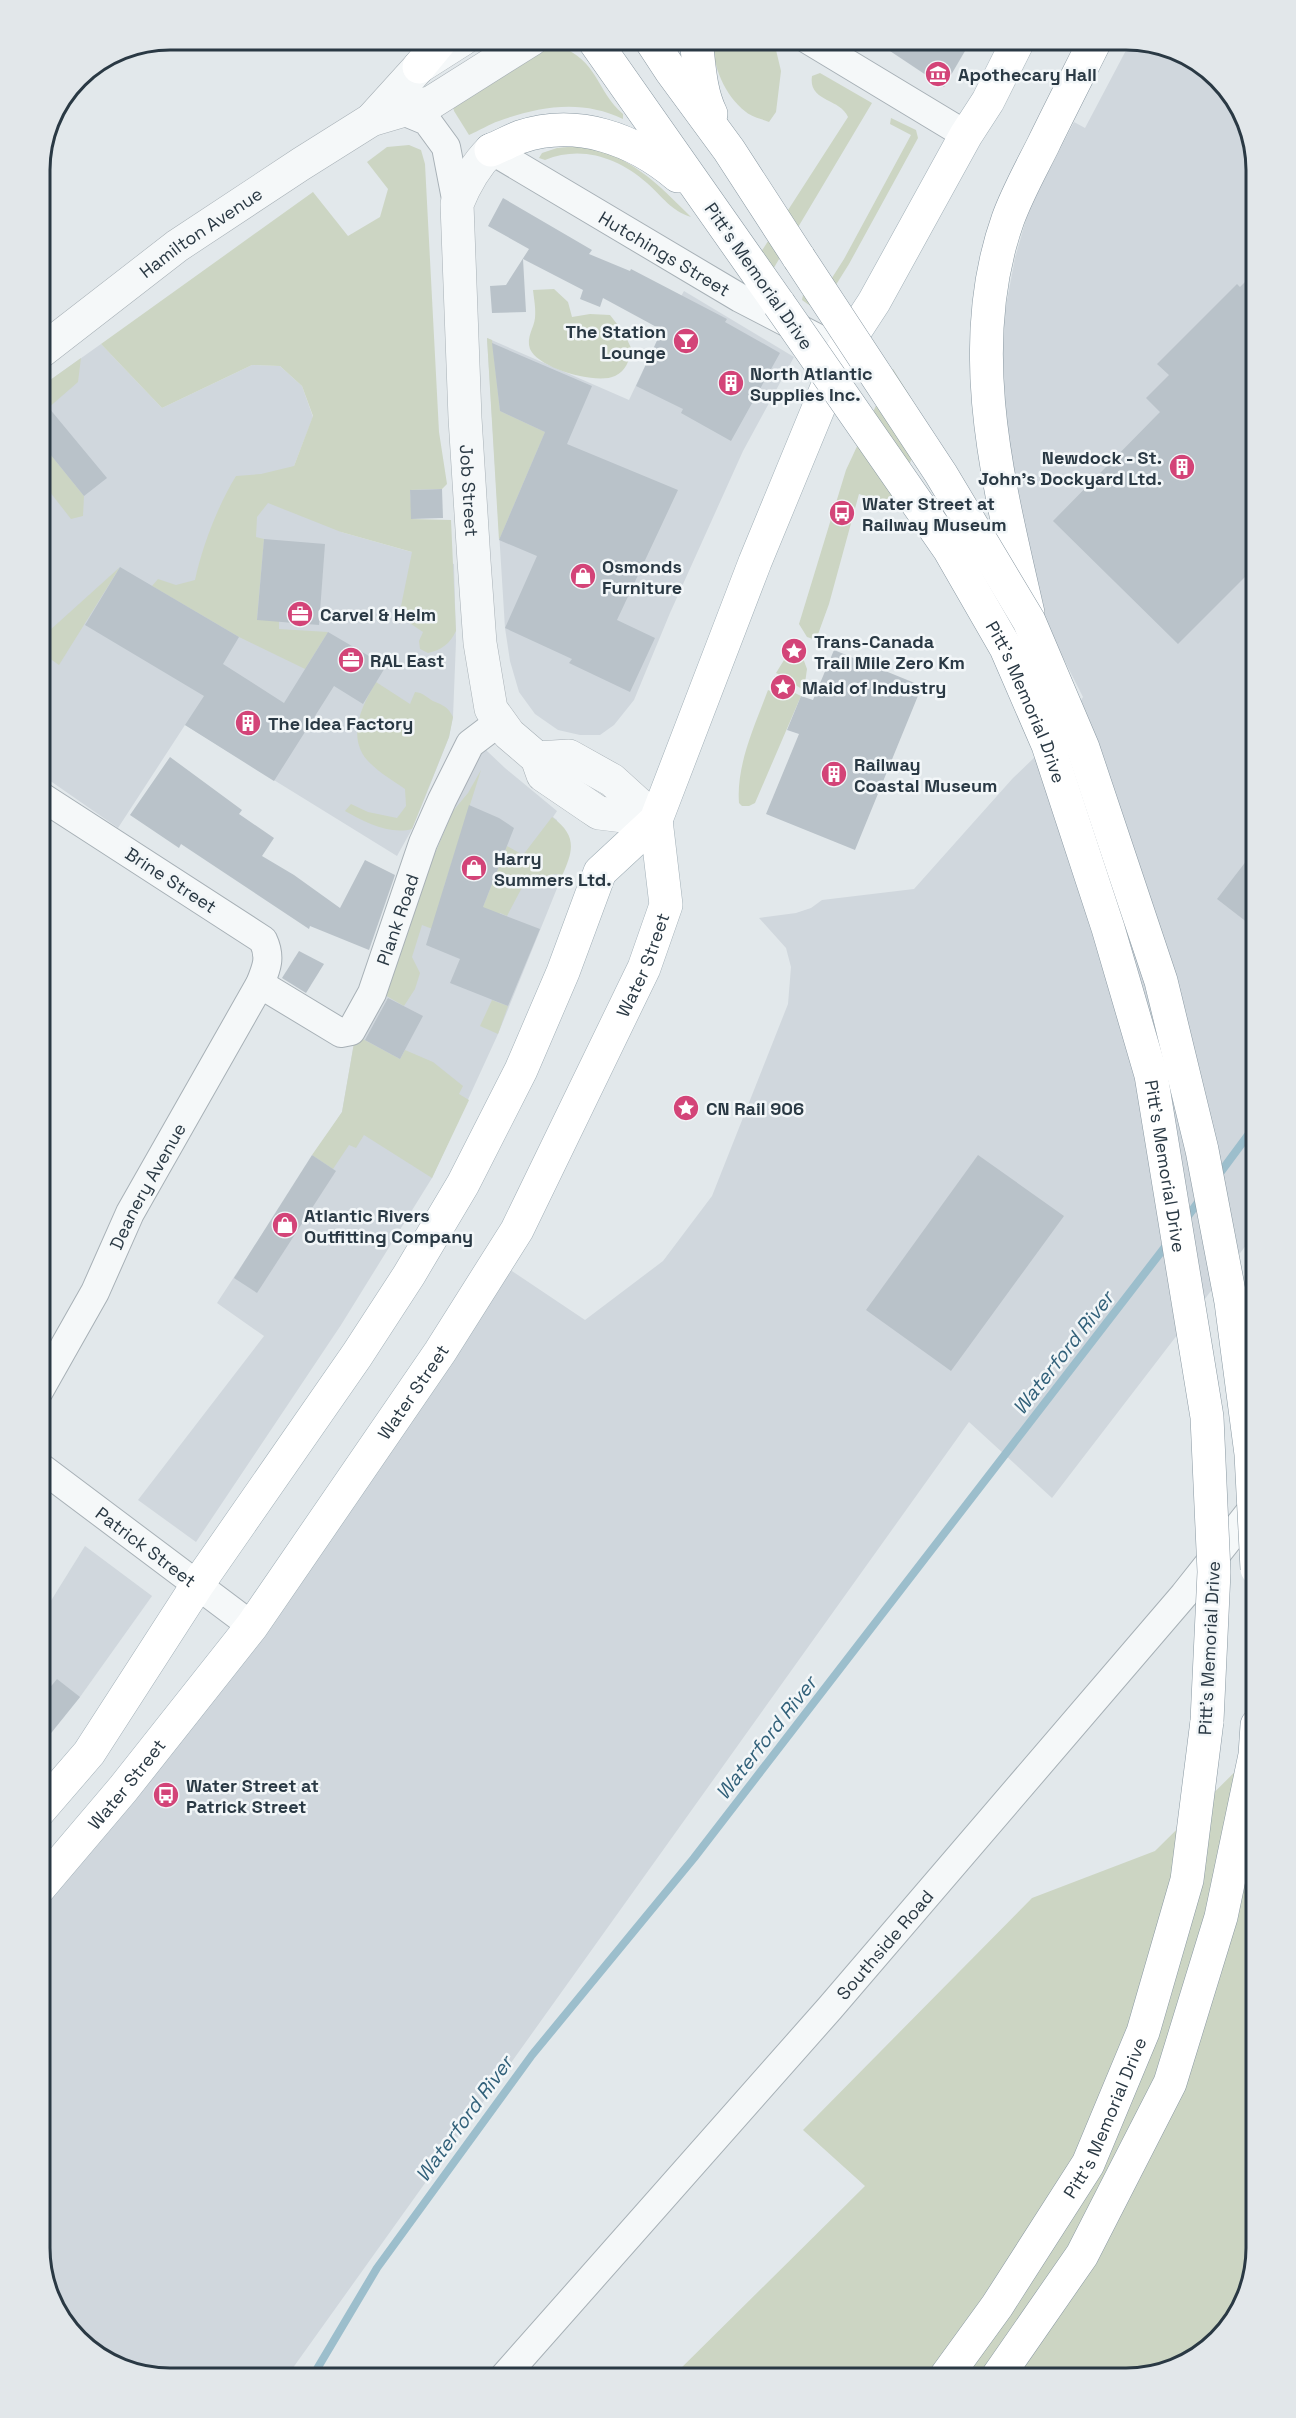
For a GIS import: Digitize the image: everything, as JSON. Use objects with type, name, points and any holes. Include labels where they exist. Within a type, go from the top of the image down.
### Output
[{"type":"main road","points":[[419,67],[433,50]]},
{"type":"main road","name":"Pitt's Memorial Drive","points":[[601,50],[949,549],[1006,648],[1048,745],[1105,917],[1151,1075],[1207,1417],[1214,1572],[1207,1721],[1187,1880],[1143,2032],[1088,2164],[997,2306],[952,2368]]},
{"type":"main road","name":"Pitt's Memorial Drive","points":[[657,50],[729,150],[941,474],[1029,621],[1083,748],[1161,981],[1191,1105],[1231,1302],[1246,1416]]},
{"type":"main road","points":[[698,50],[707,106],[729,150]]},
{"type":"main road","points":[[50,1798],[88,1753],[198,1584],[357,1355],[409,1275],[463,1184],[520,1070],[562,972],[600,872],[656,820],[755,562],[842,351],[874,302],[966,135],[988,100],[1013,50]]},
{"type":"main road","points":[[1029,621],[1002,500],[990,417],[985,353],[988,306],[996,259],[1008,219],[1091,50]]},
{"type":"main road","points":[[491,150],[521,137],[556,130],[576,129],[600,134],[635,145],[656,158],[705,198]]},
{"type":"main road","name":"Water Street","points":[[50,1875],[123,1789],[252,1626],[440,1352],[522,1220],[644,968],[666,905],[656,820]]},
{"type":"main road","points":[[1004,2368],[1082,2255],[1170,2082],[1221,1917],[1246,1798]]},
{"type":"street","name":"Hamilton Avenue","points":[[50,344],[177,246],[371,120],[419,67],[446,50]]},
{"type":"street","name":"Hamilton Avenue","points":[[371,120],[432,102],[515,50]]},
{"type":"street","points":[[825,50],[966,135]]},
{"type":"street","name":"Job Street","points":[[403,111],[427,121],[446,147],[457,204],[465,418],[480,643],[487,696],[491,709],[499,722],[537,758],[569,756],[612,780],[656,820]]},
{"type":"street","name":"Job Street","points":[[457,204],[466,182],[491,150]]},
{"type":"street","name":"Hutchings Street","points":[[491,150],[740,298],[842,351]]},
{"type":"street","name":"Plank Road","points":[[260,984],[341,1033],[351,1031],[372,993],[417,861],[441,800],[470,744],[499,722]]},
{"type":"street","name":"Brine Street","points":[[50,802],[263,940],[268,951],[268,964],[260,984]]},
{"type":"street","name":"Deanery Avenue","points":[[50,1372],[95,1292],[130,1213],[260,984]]},
{"type":"street","name":"Patrick Street","points":[[50,1474],[252,1626]]},
{"type":"street","name":"Southside Road","points":[[512,2368],[838,1999],[1184,1595],[1246,1517]]},
{"type":"shaded area","points":[[1126,50],[1135,50],[1173,59],[1200,74],[1222,96],[1230,109],[1244,146],[1246,161],[1246,1245],[1052,1498],[969,1422],[293,2368],[161,2368],[131,2362],[116,2356],[96,2344],[74,2322],[59,2295],[52,2272],[50,2249],[50,1875],[123,1789],[497,1261],[585,1320],[663,1261],[712,1196],[788,1004],[791,967],[786,948],[759,918],[796,913],[811,908],[822,900],[914,889],[1013,778],[1059,734],[1083,697],[995,524],[1001,332],[1015,258],[1029,209],[1074,122],[1085,128]]},
{"type":"shaded area","points":[[684,291],[794,357],[743,451],[670,613],[634,700],[614,725],[600,735],[580,735],[558,730],[535,714],[519,692],[510,661],[505,628],[487,338],[629,400],[662,330]]},
{"type":"shaded area","points":[[101,344],[162,408],[252,365],[280,366],[302,386],[313,417],[294,466],[341,532],[454,564],[456,641],[453,717],[449,737],[426,795],[412,829],[397,856],[185,725],[118,828],[50,781],[50,380]]},
{"type":"shaded area","points":[[484,743],[487,751],[505,768],[557,811],[553,817],[557,820],[558,875],[562,876],[498,1034],[432,1178],[341,1325],[196,1542],[138,1500],[264,1336],[217,1303],[342,1112],[354,1043],[359,1037],[453,811],[474,752]]},
{"type":"shaded area","points":[[85,1546],[152,1596],[80,1697],[50,1734],[50,1602]]},
{"type":"green space","points":[[541,50],[567,50],[589,67],[607,96],[623,114],[623,119],[592,109],[561,107],[514,116],[495,122],[469,135],[454,111],[452,102]]},
{"type":"green space","points":[[713,50],[776,50],[781,71],[776,112],[769,122],[748,114],[738,105],[721,79]]},
{"type":"green space","points":[[820,73],[872,103],[769,276],[750,269],[848,117],[838,106],[815,91],[812,76]]},
{"type":"green space","points":[[891,118],[916,130],[918,138],[849,264],[819,312],[802,300],[803,295],[816,303],[844,259],[911,135],[890,124]]},
{"type":"green space","points":[[409,145],[421,150],[425,164],[439,432],[447,484],[442,489],[410,490],[412,519],[451,520],[456,631],[445,646],[428,653],[420,649],[419,641],[423,632],[399,616],[412,552],[341,532],[268,503],[257,517],[256,537],[264,539],[257,619],[279,621],[279,629],[328,632],[305,669],[239,637],[152,586],[158,579],[176,585],[195,580],[211,527],[236,476],[261,474],[294,466],[313,416],[302,386],[280,366],[252,365],[162,408],[101,344],[313,192],[348,236],[380,217],[388,189],[367,162],[387,147]]},
{"type":"green space","points":[[579,146],[596,149],[627,162],[654,182],[691,217],[672,207],[636,174],[612,161],[586,154],[572,154],[545,160],[539,158],[542,153],[557,148]]},
{"type":"green space","points":[[554,289],[568,302],[572,317],[590,314],[610,315],[624,333],[632,350],[626,365],[619,374],[606,378],[595,378],[568,373],[535,356],[529,345],[535,318],[533,290]]},
{"type":"green space","points":[[487,338],[492,340],[500,411],[545,432],[499,540]]},
{"type":"green space","points":[[81,358],[78,382],[50,406],[50,380]]},
{"type":"green space","points":[[893,369],[926,422],[894,501],[878,500],[859,494],[829,604],[817,637],[813,639],[807,637],[799,624],[846,470]]},
{"type":"green space","points":[[50,454],[84,496],[83,516],[71,519],[50,492]]},
{"type":"green space","points":[[120,567],[59,665],[50,659],[50,630]]},
{"type":"green space","points":[[800,650],[807,669],[804,690],[776,673],[789,652],[796,656]]},
{"type":"green space","points":[[376,682],[410,704],[415,692],[423,694],[445,707],[453,717],[449,737],[412,829],[386,829],[345,811],[351,804],[368,812],[397,818],[406,806],[405,789],[371,764],[363,755],[359,745],[358,723],[365,702]]},
{"type":"green space","points":[[768,690],[784,697],[793,692],[801,696],[755,803],[742,806],[739,803],[739,789],[743,760]]},
{"type":"green space","points":[[481,770],[443,890],[483,907],[507,846],[523,855],[552,817],[569,837],[571,851],[569,859],[562,876],[556,874],[526,880],[507,916],[500,913],[494,928],[448,935],[422,925],[412,957],[420,973],[415,989],[404,1006],[383,994],[422,884],[453,811],[468,793]]},
{"type":"green space","points":[[492,1000],[508,1006],[498,1034],[480,1026]]},
{"type":"green space","points":[[359,1037],[400,1059],[405,1050],[433,1062],[463,1086],[459,1094],[469,1100],[432,1178],[364,1135],[356,1148],[349,1145],[333,1169],[312,1155],[342,1112],[354,1043]]},
{"type":"green space","points":[[1246,1761],[1246,2249],[1242,2280],[1237,2295],[1222,2322],[1200,2344],[1187,2352],[1165,2362],[1142,2367],[681,2368],[865,2186],[803,2130],[1032,1898],[1155,1851]]},
{"type":"building","name":"Apothecary Hall","points":[[888,50],[966,50],[944,87]]},
{"type":"building","points":[[503,198],[592,250],[589,254],[630,271],[631,269],[727,319],[725,322],[780,353],[731,441],[681,413],[683,409],[636,386],[662,330],[603,298],[600,307],[580,299],[583,290],[523,259],[526,312],[492,313],[490,286],[506,285],[529,249],[488,226]]},
{"type":"building","name":"Newdock - St. John's Dockyard Ltd.","points":[[1246,281],[1246,576],[1178,644],[1053,521],[1160,412],[1146,398],[1169,375],[1157,364],[1237,284],[1240,287]]},
{"type":"building","name":"Osmonds Furniture","points":[[492,343],[592,386],[567,444],[678,490],[617,620],[655,638],[630,692],[569,663],[572,659],[505,628],[537,556],[499,540],[545,432],[500,411]]},
{"type":"building","points":[[50,409],[107,478],[84,496],[50,454]]},
{"type":"building","points":[[442,489],[443,518],[411,519],[410,490]]},
{"type":"building","points":[[264,539],[325,544],[319,625],[257,620]]},
{"type":"building","points":[[120,567],[239,637],[223,664],[284,703],[328,632],[386,666],[363,704],[334,686],[274,781],[185,725],[204,696],[85,625]]},
{"type":"building","name":"Railway Coastal Museum","points":[[834,650],[922,686],[855,850],[766,814],[799,734],[787,730],[801,696],[813,700]]},
{"type":"building","points":[[170,757],[242,810],[239,814],[274,838],[262,856],[294,875],[340,908],[365,860],[395,875],[369,950],[310,926],[309,929],[181,844],[179,848],[130,815]]},
{"type":"building","points":[[469,805],[499,818],[514,828],[483,907],[540,929],[508,1006],[450,983],[460,959],[426,945]]},
{"type":"building","points":[[1246,861],[1246,921],[1217,899]]},
{"type":"building","points":[[299,951],[324,964],[306,993],[282,978]]},
{"type":"building","points":[[388,998],[423,1016],[400,1059],[365,1040]]},
{"type":"building","name":"Atlantic Rivers Outfitting Company","points":[[312,1155],[336,1171],[257,1293],[234,1278]]},
{"type":"building","points":[[978,1155],[1064,1216],[951,1371],[866,1310]]},
{"type":"building","points":[[57,1679],[80,1697],[50,1734],[50,1688]]},
{"type":"waterway","name":"Waterford River","points":[[1217,1177],[1246,1138]]},
{"type":"waterway","name":"Waterford River","points":[[1185,1220],[1202,1197]]},
{"type":"waterway","name":"Waterford River","points":[[318,2368],[377,2268],[532,2055],[694,1858],[1168,1243]]},
{"type":"place","name":"Apothecary Hall","points":[[938,74]]},
{"type":"place","name":"The Station Lounge","points":[[686,341]]},
{"type":"place","name":"North Atlantic Supplies Inc.","points":[[731,383]]},
{"type":"place","name":"Newdock - St. John's Dockyard Ltd.","points":[[1182,467]]},
{"type":"place","name":"Water Street at Railway Museum","points":[[842,513]]},
{"type":"place","name":"Osmonds Furniture","points":[[583,576]]},
{"type":"place","name":"Carvel & Helm","points":[[300,614]]},
{"type":"place","name":"Trans-Canada Trail Mile Zero Km","points":[[794,651]]},
{"type":"place","name":"RAL East","points":[[351,660]]},
{"type":"place","name":"Maid of Industry","points":[[783,687]]},
{"type":"place","name":"The Idea Factory","points":[[248,723]]},
{"type":"place","name":"Railway Coastal Museum","points":[[834,774]]},
{"type":"place","name":"Harry Summers Ltd.","points":[[474,868]]},
{"type":"place","name":"CN Rail 906","points":[[686,1108]]},
{"type":"place","name":"Atlantic Rivers Outfitting Company","points":[[285,1225]]},
{"type":"place","name":"Water Street at Patrick Street","points":[[166,1795]]}]
